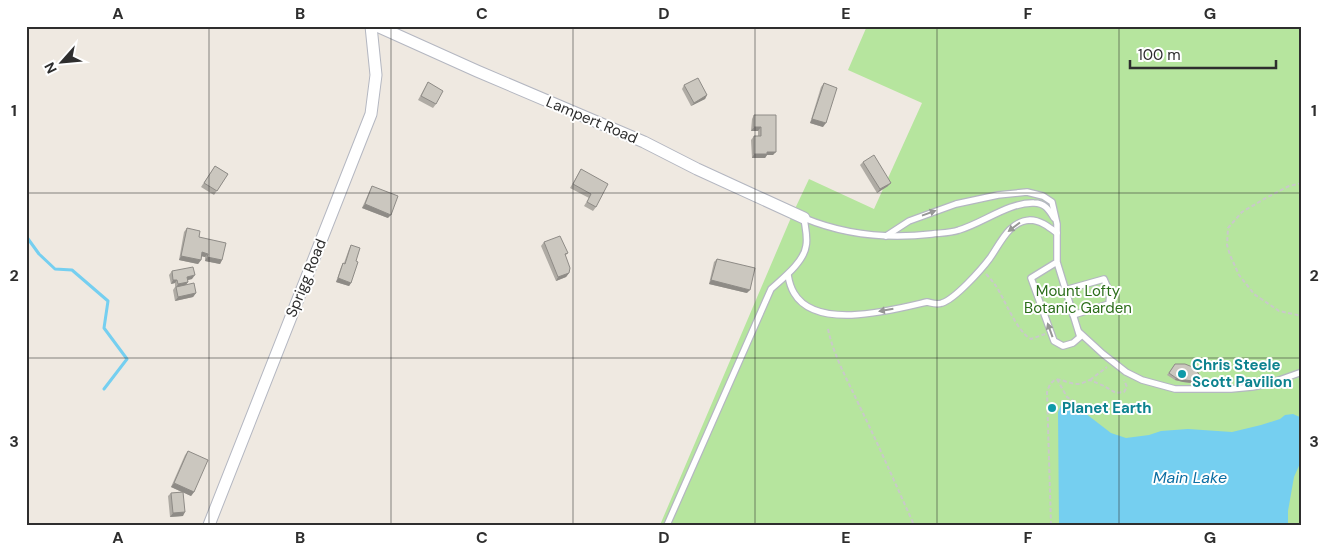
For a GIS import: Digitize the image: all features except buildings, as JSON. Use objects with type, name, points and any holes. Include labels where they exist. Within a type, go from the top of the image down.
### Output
[{"type":"street","name":"Sprigg Road","points":[[209,525],[371,114],[376,75],[370,26]]},
{"type":"street","name":"Lampert Road","points":[[377,26],[644,142],[697,169],[804,218]]},
{"type":"lane","points":[[886,236],[909,221],[956,204],[1016,192],[1027,192],[1043,196],[1052,202],[1057,224],[1057,262],[1080,337],[1073,343],[1063,346],[1054,341],[1031,278],[1057,262]]},
{"type":"lane","points":[[667,525],[771,289],[788,275],[790,270],[801,259],[805,250],[806,238],[804,218],[836,229],[860,234],[913,236],[959,230],[1011,208],[1037,202],[1048,208],[1057,224]]},
{"type":"lane","points":[[788,275],[793,293],[808,308],[818,312],[852,314],[879,312],[927,302],[941,303],[960,290],[989,260],[1008,231],[1022,221],[1041,222],[1057,233]]},
{"type":"lane","points":[[1065,290],[1104,279],[1110,294],[1109,304],[1073,315]]},
{"type":"lane","points":[[1078,330],[1112,362],[1135,377],[1175,389],[1252,387],[1268,384],[1302,372]]},
{"type":"path","points":[[1302,183],[1289,186],[1242,212],[1228,228],[1227,245],[1239,275],[1254,294],[1279,311],[1302,316]]},
{"type":"path","points":[[981,268],[995,284],[1011,314],[1027,337],[1031,339],[1050,331]]},
{"type":"path","points":[[828,329],[831,344],[844,376],[860,405],[914,525]]},
{"type":"path","points":[[1051,525],[1047,392],[1053,381],[1057,379],[1079,384],[1090,380],[1112,362]]},
{"type":"path","points":[[1090,380],[1116,393],[1124,392],[1127,387],[1122,376]]},
{"type":"path","points":[[1057,379],[1067,397],[1092,413]]},
{"type":"green space","name":"Mount Lofty Botanic Garden","points":[[867,26],[1302,26],[1302,525],[660,525],[809,179],[874,209],[922,103],[848,70]]},
{"type":"water","name":"Main Lake","points":[[1064,402],[1072,403],[1111,433],[1126,438],[1149,435],[1161,431],[1188,429],[1232,432],[1280,419],[1285,415],[1293,414],[1302,418],[1302,459],[1294,477],[1288,511],[1288,525],[1059,525],[1058,412]]},
{"type":"waterway","points":[[26,236],[39,254],[55,269],[72,270],[108,301],[104,328],[127,359],[104,389]]},
{"type":"place","name":"Chris Steele Scott Pavilion","points":[[1182,374]]},
{"type":"place","name":"Planet Earth","points":[[1052,408]]}]
